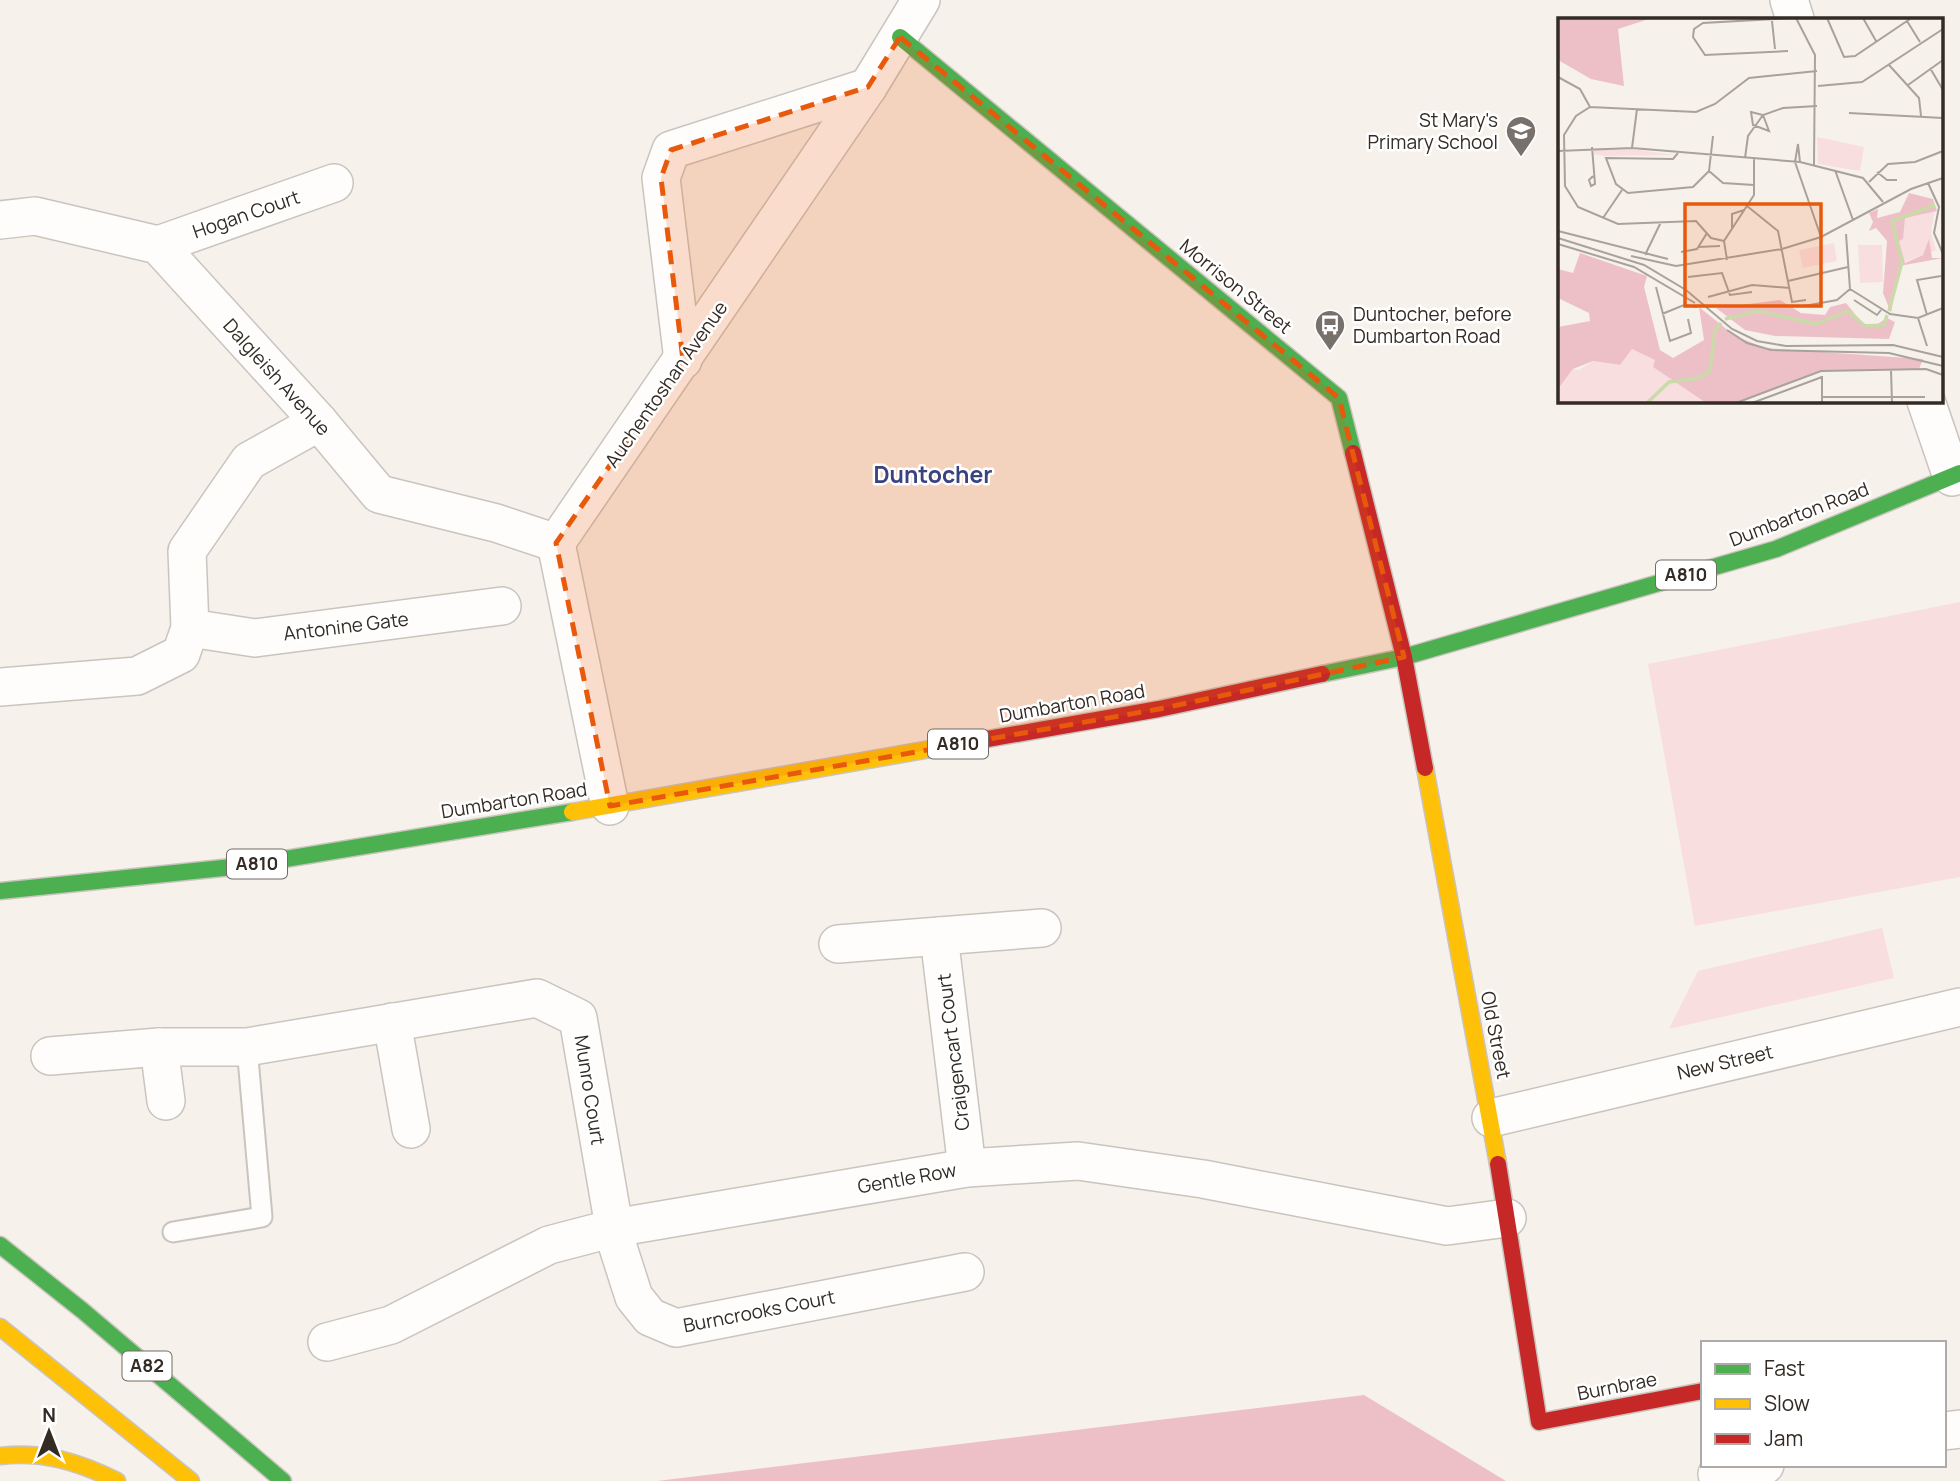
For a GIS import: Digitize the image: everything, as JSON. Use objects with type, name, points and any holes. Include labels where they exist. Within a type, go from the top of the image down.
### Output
[{"type":"main road","name":"Morrison Street","points":[[900,37],[1339,398],[1404,657]]},
{"type":"main road","name":"Dumbarton Road","points":[[0,891],[242,866],[610,806],[1159,709],[1404,657],[1776,549],[1956,475]]},
{"type":"main road","name":"Old Street","points":[[1404,657],[1491,1118],[1539,1423]]},
{"type":"main road","name":"A82","points":[[0,1245],[83,1311],[283,1481]]},
{"type":"main road","points":[[0,1328],[142,1438],[191,1481]]},
{"type":"main road","name":"Burnbrae","points":[[1539,1423],[1701,1391]]},
{"type":"main road","points":[[0,1456],[21,1452],[53,1454],[88,1466],[117,1481]]},
{"type":"street","name":"Auchentoshan Avenue","points":[[556,543],[684,360],[868,87],[921,0]]},
{"type":"street","points":[[1789,0],[1795,18]]},
{"type":"street","points":[[684,360],[661,178],[671,150],[868,87]]},
{"type":"street","name":"Hogan Court","points":[[158,245],[334,183]]},
{"type":"street","points":[[0,219],[35,216],[158,245]]},
{"type":"street","name":"Dalgleish Avenue","points":[[158,245],[319,422],[379,494],[496,523],[556,543]]},
{"type":"street","points":[[1926,402],[1956,475]]},
{"type":"street","points":[[0,687],[137,677],[181,654],[190,628],[187,551],[249,461],[319,422]]},
{"type":"street","points":[[556,543],[610,806]]},
{"type":"street","name":"Antonine Gate","points":[[190,628],[255,638],[502,606]]},
{"type":"street","points":[[838,944],[1042,928]]},
{"type":"street","name":"Craigencart Court","points":[[939,936],[967,1168]]},
{"type":"street","name":"Munro Court","points":[[50,1056],[159,1047],[247,1047],[537,998],[578,1018],[614,1228]]},
{"type":"street","name":"New Street","points":[[1491,1118],[1960,1007]]},
{"type":"street","points":[[392,1022],[411,1129]]},
{"type":"street","points":[[159,1047],[166,1101]]},
{"type":"street","name":"Gentle Row","points":[[327,1342],[391,1325],[549,1245],[614,1228],[967,1168],[1078,1161],[1203,1179],[1447,1226],[1507,1218]]},
{"type":"street","name":"Burncrooks Court","points":[[614,1228],[634,1297],[650,1317],[676,1328],[965,1272]]},
{"type":"street","points":[[1717,1474],[1754,1467]]},
{"type":"lane","points":[[173,1233],[262,1217],[247,1047]]},
{"type":"highlighted area","points":[[900,37],[1339,398],[1404,657],[1159,709],[610,806],[556,543],[683,360],[661,178],[671,150],[868,87]]},
{"type":"shaded area","points":[[1960,602],[1960,877],[1695,926],[1648,664]]},
{"type":"shaded area","points":[[1882,928],[1894,978],[1669,1029],[1698,971]]},
{"type":"shaded area","points":[[1364,1395],[1506,1481],[657,1481]]},
{"type":"traffic: fast","points":[[900,37],[1339,398],[1353,453]]},
{"type":"traffic: fast","points":[[1322,674],[1404,657],[1776,549],[1960,473]]},
{"type":"traffic: fast","points":[[0,891],[242,866],[572,812]]},
{"type":"traffic: fast","points":[[0,1245],[83,1311],[283,1481]]},
{"type":"traffic: slow","points":[[572,812],[959,744]]},
{"type":"traffic: slow","points":[[1425,768],[1498,1164]]},
{"type":"traffic: slow","points":[[0,1327],[191,1481]]},
{"type":"traffic: slow","points":[[0,1456],[46,1457],[89,1468],[117,1481]]},
{"type":"traffic: jam","points":[[1353,453],[1404,657],[1425,768]]},
{"type":"traffic: jam","points":[[959,744],[1159,709],[1322,674]]},
{"type":"traffic: jam","points":[[1498,1164],[1539,1422],[1701,1391]]},
{"type":"place","name":"St Mary's Primary School","points":[[1521,158]]},
{"type":"place","name":"Duntocher, before Dumbarton Road","points":[[1330,352]]},
{"type":"district","name":"Duntocher","points":[[933,475]]}]
